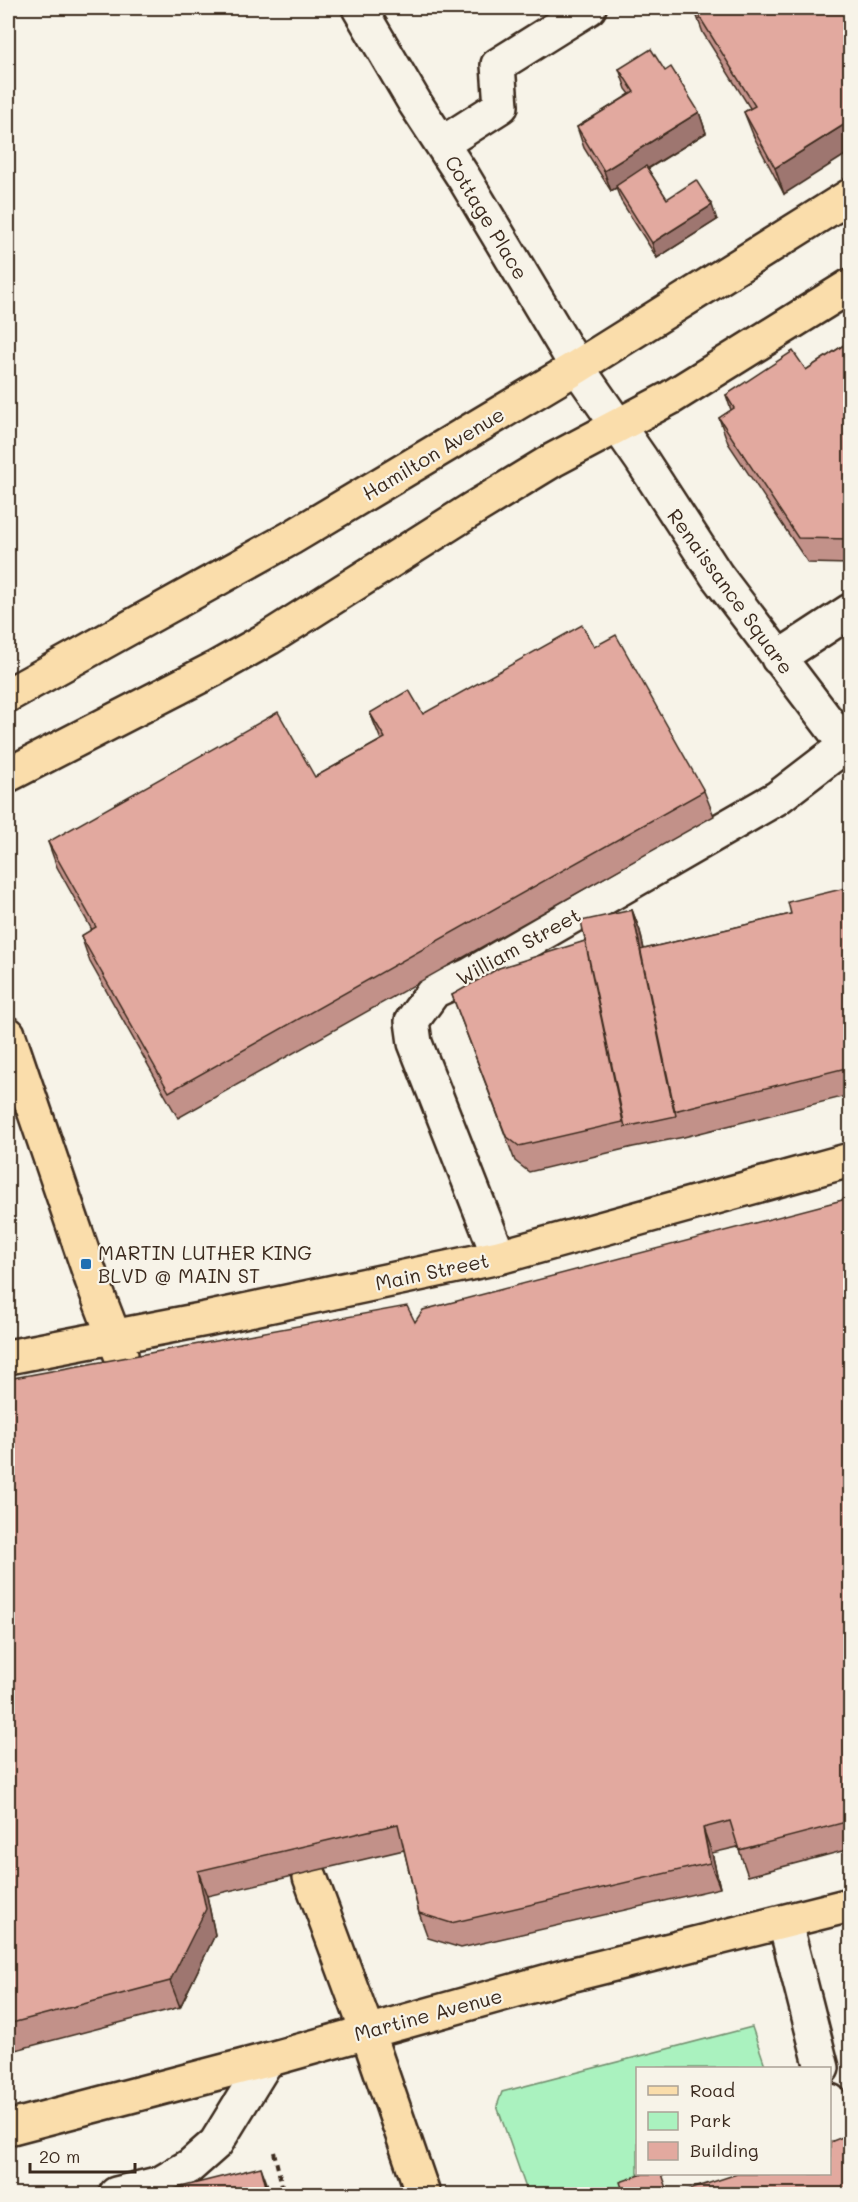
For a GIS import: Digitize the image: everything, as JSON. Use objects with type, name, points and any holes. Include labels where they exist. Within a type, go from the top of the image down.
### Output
[{"type":"main road","name":"Hamilton Avenue","points":[[8,695],[243,566],[577,367],[850,196]]},
{"type":"main road","points":[[8,776],[269,638],[462,515],[553,460],[670,398],[850,286]]},
{"type":"main road","points":[[8,1034],[113,1337],[128,1374]]},
{"type":"main road","name":"Main Street","points":[[8,1357],[499,1257],[850,1160]]},
{"type":"main road","points":[[310,1877],[367,2031],[423,2194]]},
{"type":"main road","name":"Martine Avenue","points":[[8,2128],[267,2060],[570,1975],[850,1905]]},
{"type":"street","name":"Cottage Place","points":[[359,8],[577,367],[618,426]]},
{"type":"street","points":[[443,143],[501,106],[498,65],[589,8]]},
{"type":"street","name":"Renaissance Square","points":[[618,426],[717,576],[778,658],[849,746]]},
{"type":"street","points":[[778,658],[850,611]]},
{"type":"street","name":"William Street","points":[[499,1257],[412,1032],[412,1022],[434,991],[471,975],[777,798],[849,746]]},
{"type":"street","points":[[785,1923],[822,2067]]},
{"type":"street","points":[[116,2194],[161,2184],[190,2166],[216,2143],[267,2060]]},
{"type":"street","points":[[831,2104],[845,2165]]},
{"type":"path","points":[[274,2152],[284,2194]]},
{"type":"green space","points":[[752,2027],[766,2067],[636,2067],[636,2175],[664,2175],[606,2194],[528,2194],[497,2106],[502,2092]]},
{"type":"building","points":[[694,8],[842,8],[850,21],[850,121],[775,168],[744,112],[755,106]]},
{"type":"building","points":[[651,49],[665,71],[671,67],[699,112],[604,171],[577,127],[634,92],[619,69]]},
{"type":"building","points":[[646,166],[667,199],[696,180],[712,205],[652,243],[616,186]]},
{"type":"building","points":[[850,341],[850,539],[798,538],[719,418],[734,408],[726,395],[793,351],[806,370]]},
{"type":"building","points":[[582,625],[594,647],[616,635],[704,791],[169,1092],[81,936],[96,927],[48,842],[278,712],[315,777],[385,738],[370,713],[409,690],[423,714]]},
{"type":"building","points":[[850,887],[850,1067],[674,1111],[640,950],[791,914],[788,902]]},
{"type":"building","points":[[632,910],[676,1116],[625,1127],[581,921]]},
{"type":"building","points":[[585,941],[623,1122],[519,1146],[506,1136],[452,995],[499,968]]},
{"type":"building","points":[[850,1198],[850,1821],[739,1850],[730,1821],[703,1828],[710,1863],[451,1923],[419,1913],[398,1824],[198,1871],[206,1909],[170,1981],[8,2024],[8,1379],[407,1306],[415,1322],[423,1310]]},
{"type":"building","points":[[850,2134],[850,2194],[676,2194],[734,2175],[831,2175],[831,2142]]},
{"type":"building","points":[[261,2167],[268,2194],[153,2194]]},
{"type":"building","points":[[640,2175],[662,2175],[669,2194],[624,2194],[620,2182]]},
{"type":"place","name":"MARTIN LUTHER KING BLVD @ MAIN ST","points":[[86,1264]]}]
